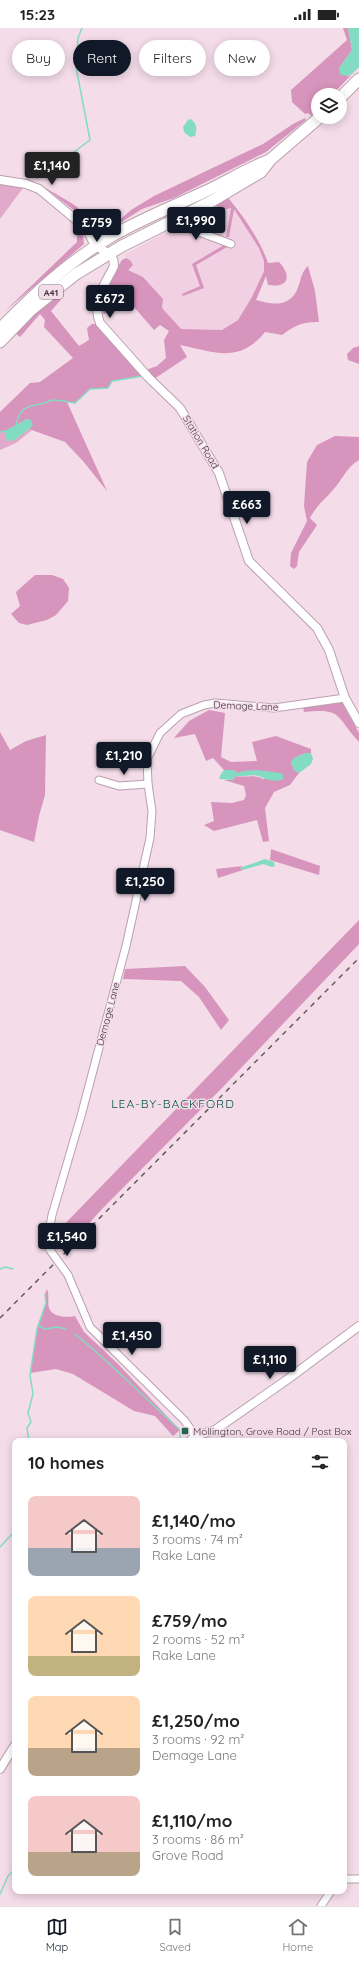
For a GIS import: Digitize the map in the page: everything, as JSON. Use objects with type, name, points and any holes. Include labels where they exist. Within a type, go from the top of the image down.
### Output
[{"type":"highway","points":[[347,91],[359,79]]},
{"type":"highway","name":"A41","points":[[0,342],[47,295],[110,253],[212,201],[260,172],[271,160],[312,124]]},
{"type":"highway","name":"A41","points":[[0,329],[48,282],[113,235],[177,205],[257,164],[271,160]]},
{"type":"street","points":[[0,180],[26,184],[38,189],[87,228],[113,235]]},
{"type":"street","points":[[177,205],[185,225],[188,228],[231,244]]},
{"type":"street","points":[[87,228],[96,246],[110,253]]},
{"type":"street","name":"Station Road","points":[[110,253],[114,266],[98,294],[96,314],[100,323],[148,377],[180,408],[220,473],[249,561],[317,628],[329,650],[345,698],[359,723]]},
{"type":"street","points":[[99,260],[108,266],[110,274]]},
{"type":"street","name":"Demage Lane","points":[[193,1438],[186,1421],[90,1327],[68,1274],[50,1250],[47,1242],[52,1215],[81,1116],[124,954],[150,838],[152,811],[148,784],[147,759],[160,733],[181,714],[204,705],[215,703],[274,708],[345,698]]},
{"type":"street","points":[[100,780],[119,786],[148,784]]},
{"type":"street","points":[[193,1438],[215,1430],[288,1379],[359,1326]]},
{"type":"street","points":[[0,1769],[12,1750]]},
{"type":"street","points":[[347,1879],[359,1879]]},
{"type":"street","points":[[321,1906],[329,1894]]},
{"type":"shaded area","points":[[343,28],[348,28],[352,50],[339,68],[348,76],[352,74],[339,88],[311,88],[311,115],[308,113],[305,114],[292,102],[291,90],[347,40]]},
{"type":"shaded area","points":[[348,28],[359,28],[359,67],[352,74],[345,76],[340,74],[339,68],[352,50]]},
{"type":"shaded area","points":[[305,118],[306,120],[266,152],[174,198],[142,209],[112,228],[104,230],[98,229],[44,187],[73,204],[99,224],[108,226],[115,224],[131,210],[154,196],[263,144],[293,124]]},
{"type":"shaded area","points":[[191,119],[196,129],[195,136],[190,137],[184,132],[183,127],[188,120]]},
{"type":"shaded area","points":[[0,184],[23,188],[0,219]]},
{"type":"shaded area","points":[[227,199],[234,206],[263,253],[266,265],[248,307],[238,320],[222,330],[181,329],[162,308],[163,299],[143,277],[128,270],[130,260],[124,255]]},
{"type":"shaded area","points":[[229,199],[246,221],[261,246],[268,263],[279,262],[286,272],[286,280],[280,285],[268,285],[266,276],[256,300],[278,304],[288,301],[298,289],[303,272],[308,266],[315,291],[319,322],[299,325],[282,335],[265,332],[246,349],[236,352],[215,352],[180,345],[187,357],[154,379],[146,370],[157,366],[166,358],[164,340],[169,331],[160,325],[154,330],[127,299],[104,314],[102,307],[103,293],[122,260],[126,258],[130,260],[133,265],[128,270],[143,277],[163,299],[162,308],[181,329],[222,330],[238,320],[252,297],[264,271],[264,261],[259,248],[234,209],[229,237],[226,237],[231,208],[218,211],[216,205]]},
{"type":"shaded area","points":[[79,231],[83,235],[84,244],[4,312],[77,242],[77,233]]},
{"type":"shaded area","points":[[224,245],[227,247],[196,265],[204,288],[183,296],[182,294],[200,286],[192,264]]},
{"type":"shaded area","points":[[61,292],[64,296],[51,311],[79,346],[89,340],[87,328],[92,324],[98,324],[143,376],[112,381],[108,388],[90,389],[75,403],[67,402],[107,491],[83,461],[65,442],[29,429],[32,425],[27,419],[6,431],[0,432],[0,412],[30,383],[40,382],[73,358],[44,327],[45,320],[40,314],[20,337],[14,332],[32,313]]},
{"type":"shaded area","points":[[359,346],[359,364],[348,360],[347,354],[353,348]]},
{"type":"shaded area","points":[[27,419],[31,420],[33,425],[15,440],[8,441],[5,437],[6,431]]},
{"type":"shaded area","points":[[29,429],[32,430],[16,443],[0,450],[0,432],[6,431],[6,437],[15,440]]},
{"type":"shaded area","points":[[335,436],[359,437],[359,460],[347,470],[335,487],[320,503],[310,518],[317,525],[299,552],[297,566],[294,569],[290,566],[291,553],[307,521],[304,506],[307,462],[317,445]]},
{"type":"shaded area","points":[[35,575],[52,575],[63,579],[69,588],[68,601],[56,615],[47,620],[27,625],[19,623],[11,614],[20,606],[16,592]]},
{"type":"shaded area","points":[[342,702],[359,733],[359,742],[337,716],[326,711],[304,712],[303,707]]},
{"type":"shaded area","points":[[209,710],[225,713],[221,757],[231,762],[257,761],[252,742],[276,736],[311,749],[311,753],[300,755],[291,762],[294,770],[299,773],[290,785],[274,792],[265,808],[269,841],[263,842],[257,820],[214,831],[204,825],[214,821],[211,802],[232,803],[244,800],[246,795],[244,786],[224,780],[233,780],[235,776],[257,777],[263,779],[283,774],[259,771],[238,774],[233,770],[224,770],[213,758],[206,761],[195,734],[174,738],[189,721]]},
{"type":"shaded area","points":[[0,732],[10,750],[26,741],[46,735],[45,795],[34,842],[0,830]]},
{"type":"shaded area","points":[[306,753],[311,753],[313,759],[311,764],[299,773],[294,770],[291,762],[294,758]]},
{"type":"shaded area","points":[[224,770],[233,770],[238,773],[242,771],[259,770],[283,774],[283,779],[274,781],[253,775],[235,776],[233,780],[219,779]]},
{"type":"shaded area","points":[[271,849],[320,866],[319,875],[270,860]]},
{"type":"shaded area","points":[[265,859],[274,862],[275,866],[272,867],[263,864],[243,870],[240,868]]},
{"type":"shaded area","points":[[243,866],[240,868],[243,870],[218,878],[216,869]]},
{"type":"shaded area","points":[[359,920],[359,944],[222,1088],[102,1209],[64,1251],[57,1244],[58,1231]]},
{"type":"shaded area","points":[[185,966],[205,987],[229,1020],[221,1030],[199,997],[181,981],[123,979],[125,969]]},
{"type":"shaded area","points":[[47,1289],[48,1306],[51,1311],[60,1316],[75,1316],[84,1332],[118,1364],[180,1430],[173,1436],[155,1416],[134,1411],[73,1374],[56,1369],[30,1373],[37,1329],[46,1304],[45,1294]]},
{"type":"waterway","points":[[37,178],[49,171],[90,140],[76,67],[78,38],[82,28]]},
{"type":"waterway","points":[[0,432],[16,426],[21,412],[27,407],[53,400],[75,403],[90,389],[108,388],[112,381],[143,376]]},
{"type":"waterway","points":[[0,1269],[6,1267],[13,1269]]},
{"type":"waterway","points":[[29,1438],[27,1428],[31,1422],[28,1413],[33,1394],[30,1375],[37,1329],[46,1303],[45,1294]]},
{"type":"waterway","points":[[38,1325],[45,1329],[57,1327],[66,1329]]},
{"type":"waterway","points":[[75,1334],[89,1345],[180,1430],[180,1438]]},
{"type":"waterway","points":[[0,1547],[12,1534]]},
{"type":"waterway","points":[[0,1894],[8,1876],[12,1872]]},
{"type":"railway","points":[[0,1318],[359,958]]},
{"type":"place","name":"Mollington, Grove Road / Post Box","points":[[185,1431]]},
{"type":"district","name":"LEA-BY-BACKFORD","points":[[173,1103]]}]
